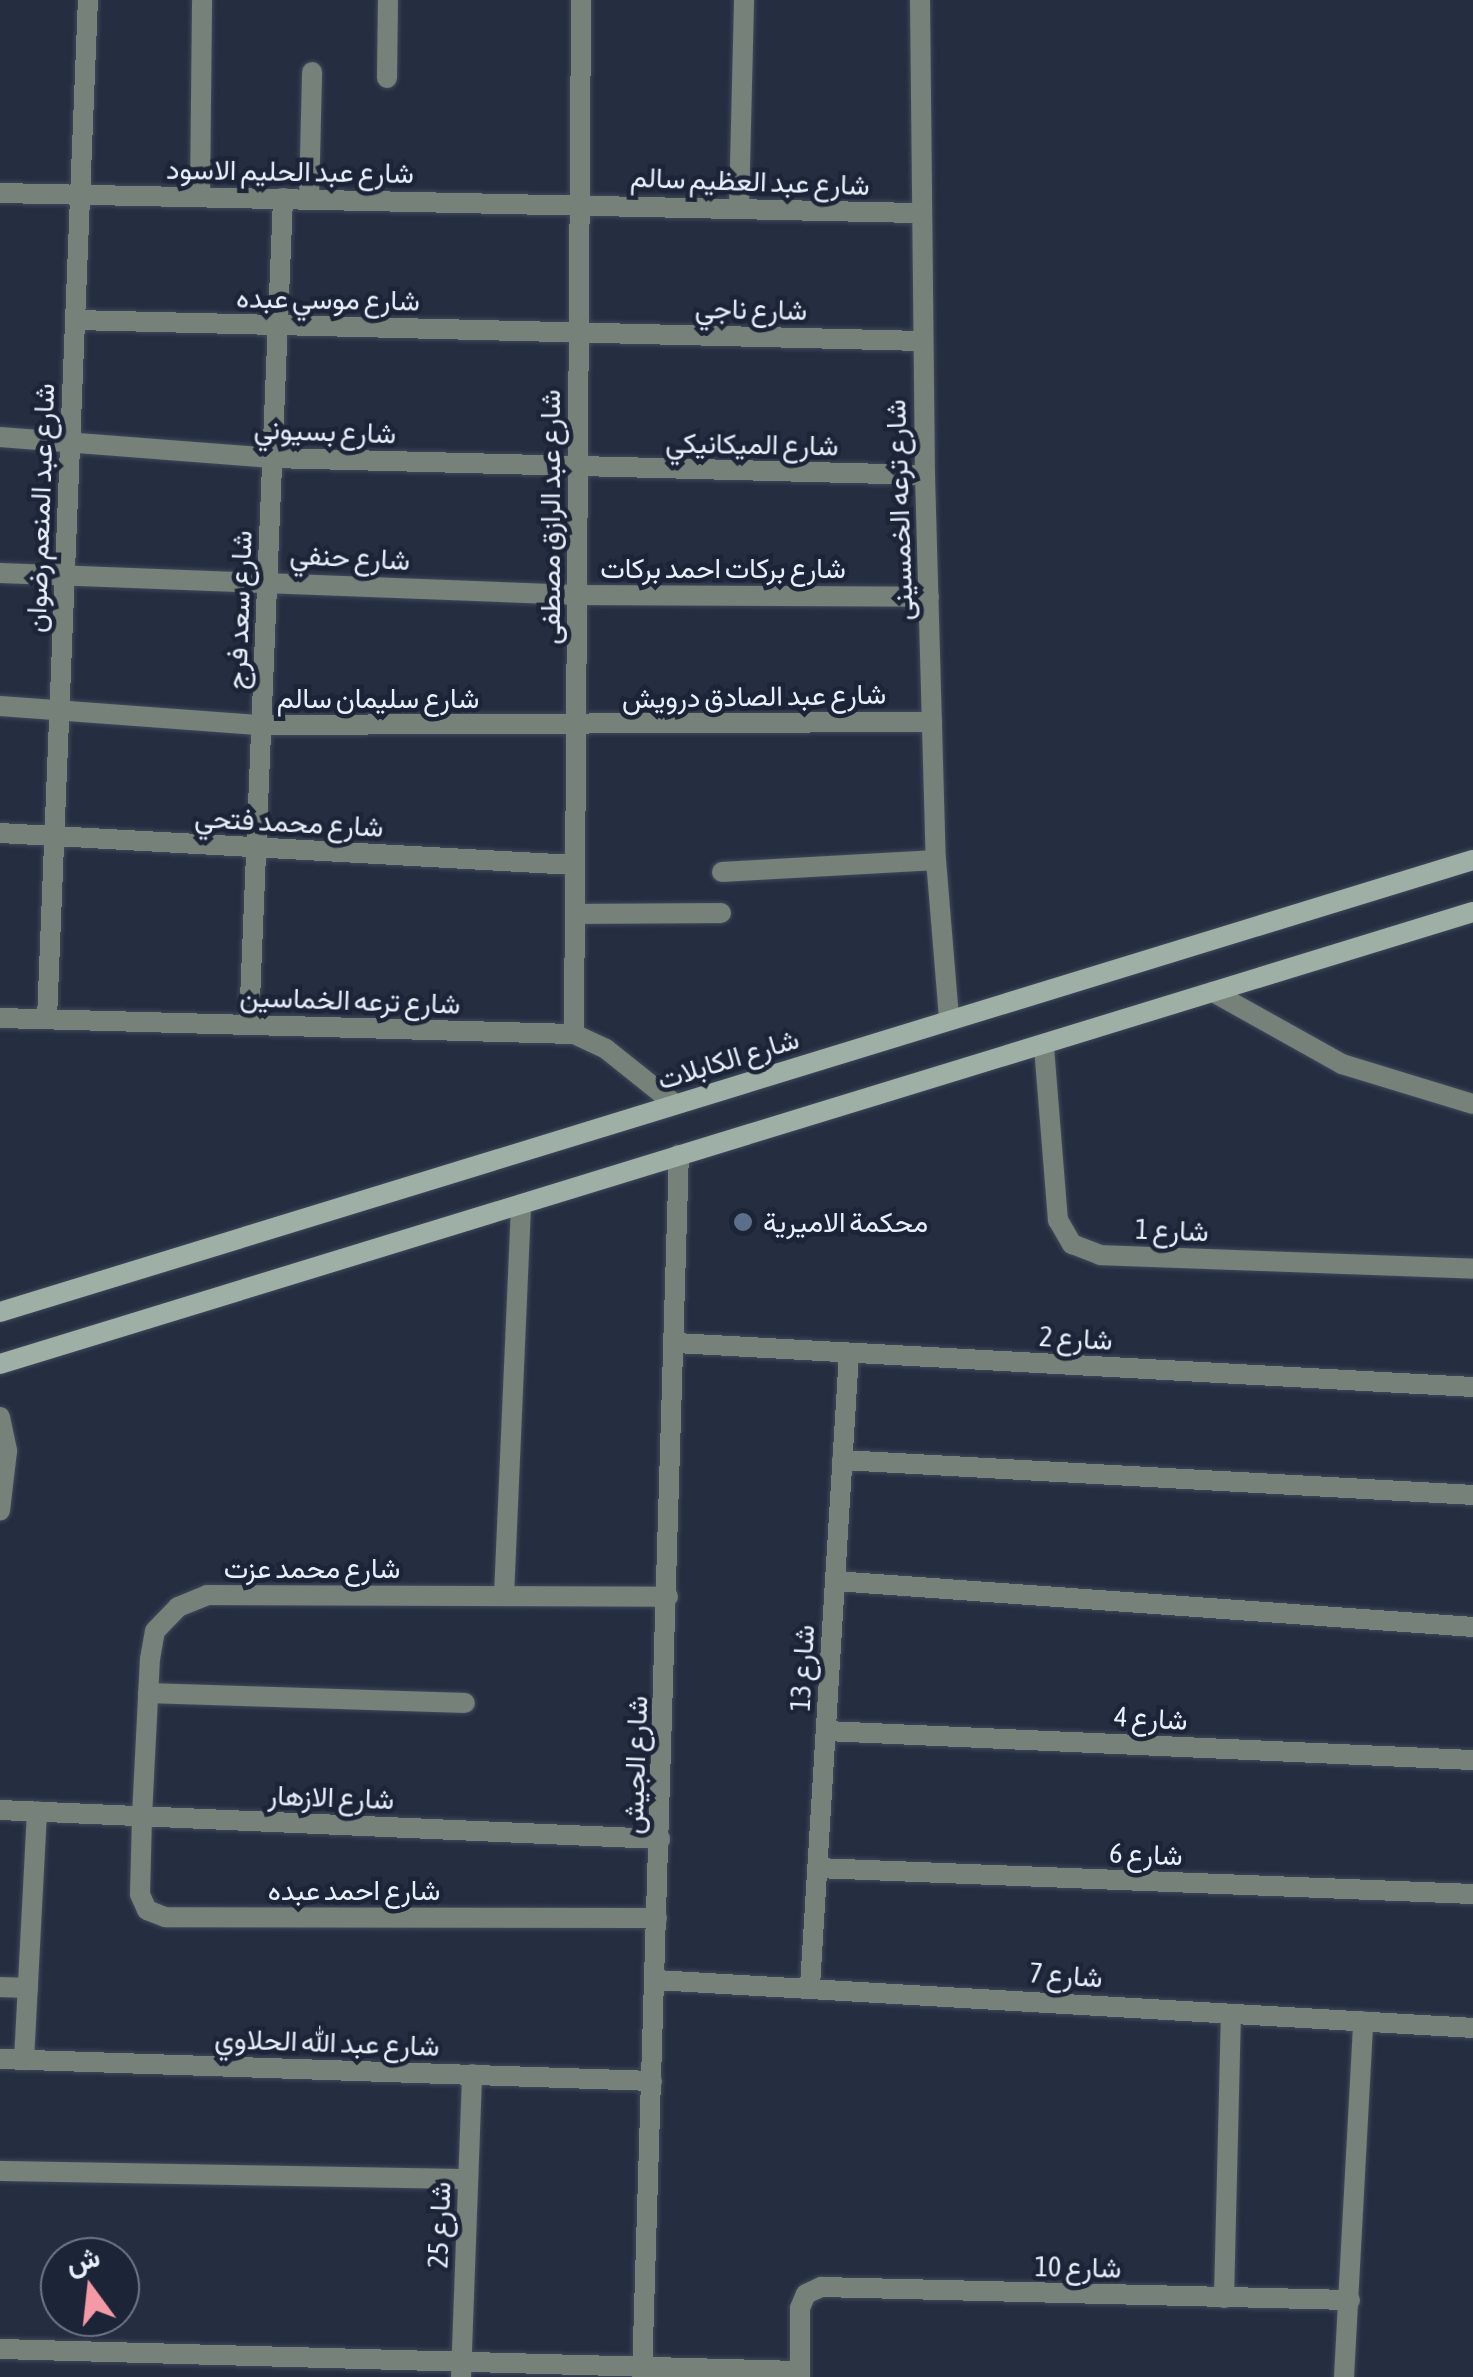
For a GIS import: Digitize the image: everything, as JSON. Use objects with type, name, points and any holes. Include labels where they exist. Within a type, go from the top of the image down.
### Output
[{"type":"main road","name":"شارع الكابلات","points":[[0,1312],[1473,860]]},
{"type":"main road","points":[[0,1364],[1044,1047],[1473,912]]},
{"type":"street","name":"شارع عبد المنعم رضوان","points":[[47,1019],[88,0]]},
{"type":"street","points":[[200,197],[202,0]]},
{"type":"street","points":[[387,78],[388,0]]},
{"type":"street","name":"شارع عبد الرازق مصطفى","points":[[574,1034],[581,0]]},
{"type":"street","points":[[739,207],[744,0]]},
{"type":"street","name":"شارع ترعه الخمسينى","points":[[920,0],[919,213],[928,596],[936,860],[949,1018]]},
{"type":"street","points":[[309,199],[312,72]]},
{"type":"street","name":"شارع عبد الحليم الاسود","points":[[0,192],[580,204]]},
{"type":"street","name":"شارع سعد فرج","points":[[249,1024],[283,198]]},
{"type":"street","name":"شارع عبد العظيم سالم","points":[[580,204],[919,213]]},
{"type":"street","name":"شارع موسي عبده","points":[[76,320],[578,332]]},
{"type":"street","name":"شارع ناجي","points":[[578,332],[922,341]]},
{"type":"street","name":"شارع بسيوني","points":[[0,437],[272,458],[578,468]]},
{"type":"street","name":"شارع الميكانيكي","points":[[578,468],[925,475]]},
{"type":"street","name":"شارع حنفي","points":[[0,573],[577,595]]},
{"type":"street","name":"شارع بركات احمد بركات","points":[[577,595],[928,596]]},
{"type":"street","name":"شارع سليمان سالم","points":[[0,706],[262,724],[576,726]]},
{"type":"street","name":"شارع عبد الصادق درويش","points":[[576,726],[932,722]]},
{"type":"street","name":"شارع محمد فتحي","points":[[0,834],[576,865]]},
{"type":"street","points":[[722,872],[936,860]]},
{"type":"street","points":[[575,914],[721,913]]},
{"type":"street","points":[[1213,992],[1342,1064],[1473,1104]]},
{"type":"street","name":"شارع ترعه الخماسين","points":[[0,1018],[574,1034],[606,1049],[675,1104]]},
{"type":"street","name":"شارع 1","points":[[1044,1047],[1058,1220],[1072,1244],[1100,1255],[1473,1270]]},
{"type":"street","name":"شارع الجيش","points":[[642,2372],[679,1155]]},
{"type":"street","points":[[504,1596],[521,1204]]},
{"type":"street","name":"شارع 2","points":[[676,1343],[1473,1386]]},
{"type":"street","name":"شارع 13","points":[[810,1986],[849,1354]]},
{"type":"street","points":[[0,1417],[7,1451],[0,1511]]},
{"type":"street","points":[[842,1460],[1473,1496]]},
{"type":"street","points":[[835,1580],[1473,1628]]},
{"type":"street","name":"شارع محمد عزت","points":[[142,1816],[155,1630],[178,1607],[208,1595],[668,1597]]},
{"type":"street","points":[[148,1693],[464,1703]]},
{"type":"street","name":"شارع 4","points":[[826,1730],[1473,1760]]},
{"type":"street","name":"شارع الازهار","points":[[0,1810],[660,1838]]},
{"type":"street","points":[[24,2060],[36,1811]]},
{"type":"street","name":"شارع احمد عبده","points":[[142,1816],[140,1894],[147,1910],[165,1917],[657,1918]]},
{"type":"street","name":"شارع 6","points":[[818,1868],[1473,1894]]},
{"type":"street","name":"شارع 7","points":[[656,1980],[810,1986],[1473,2028]]},
{"type":"street","points":[[0,1986],[28,1988]]},
{"type":"street","points":[[1224,2298],[1231,2014]]},
{"type":"street","points":[[1344,2377],[1362,2022]]},
{"type":"street","name":"شارع عبد الله الحلاوي","points":[[0,2059],[652,2081]]},
{"type":"street","name":"شارع 25","points":[[461,2370],[472,2074]]},
{"type":"street","points":[[0,2170],[468,2179]]},
{"type":"street","name":"شارع 10","points":[[800,2374],[806,2294],[821,2288],[1350,2300]]},
{"type":"street","points":[[0,2349],[461,2370],[800,2374]]},
{"type":"place","name":"محكمة الاميرية","points":[[743,1222]]}]
